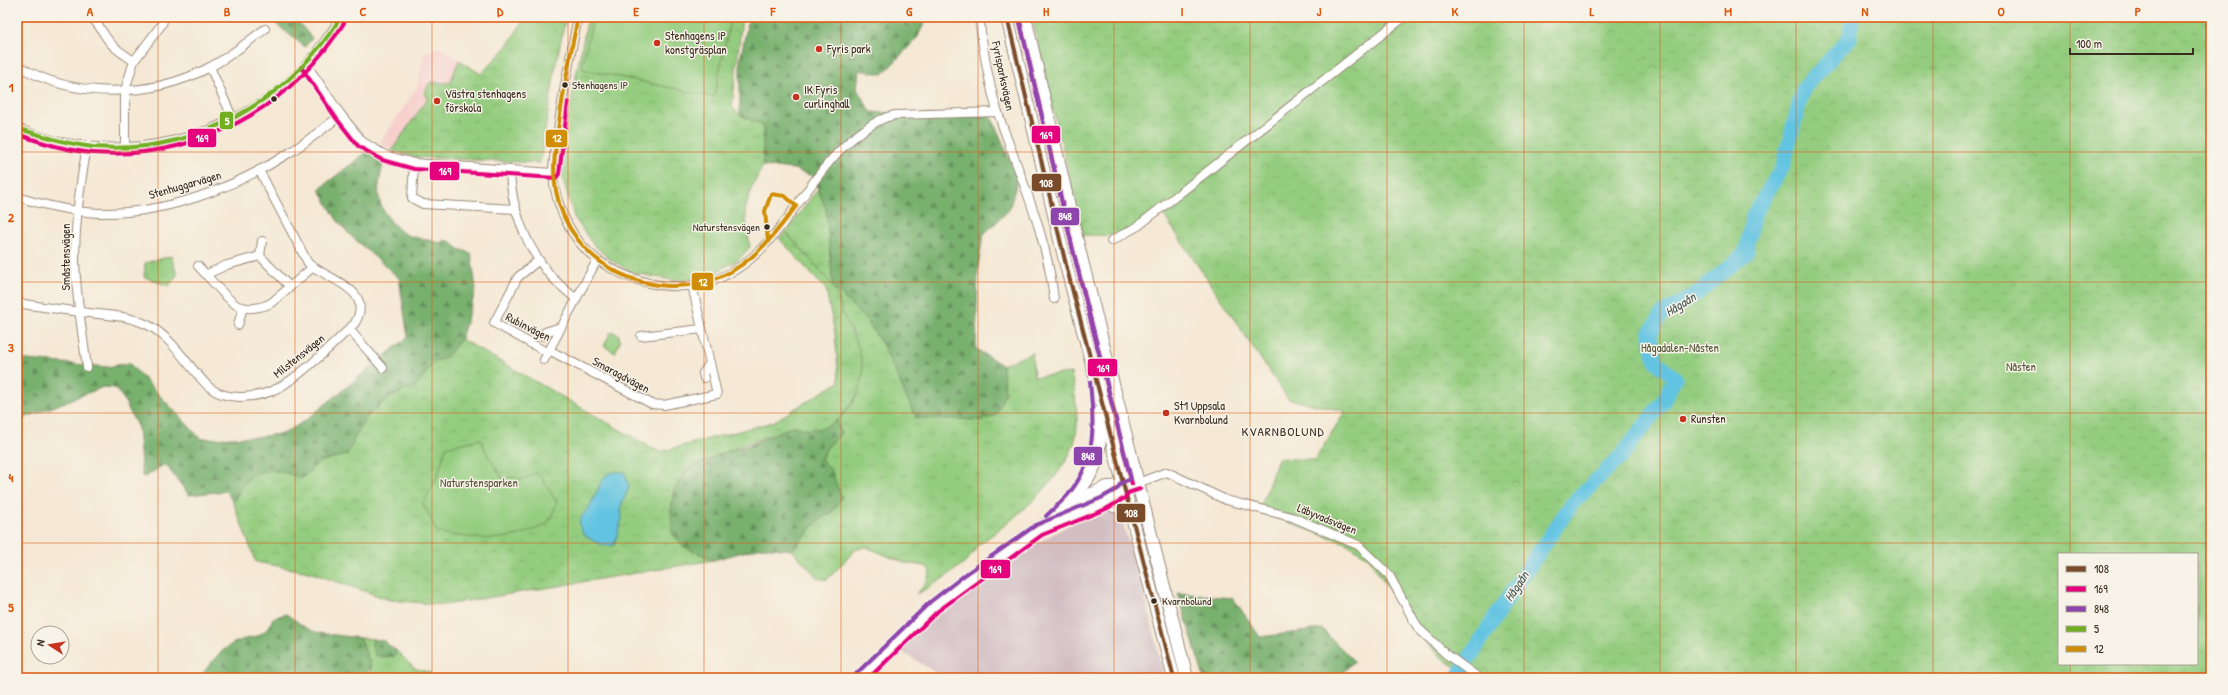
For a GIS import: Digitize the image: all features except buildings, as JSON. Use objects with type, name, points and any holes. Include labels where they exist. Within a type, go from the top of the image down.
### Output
[{"type":"main road","points":[[1007,17],[1065,261],[1174,678]]},
{"type":"main road","points":[[1024,17],[1079,249],[1187,678]]},
{"type":"main road","points":[[860,678],[934,606],[969,579],[1039,530],[1065,506],[1089,478],[1098,452],[1100,428],[1095,376]]},
{"type":"main road","points":[[1065,506],[1107,488],[1124,488],[1138,484]]},
{"type":"main road","points":[[1039,530],[1104,504],[1121,493],[1124,488]]},
{"type":"main road","points":[[1104,504],[1118,507],[1131,517]]},
{"type":"street","points":[[91,17],[99,25],[113,46],[134,61]]},
{"type":"street","points":[[125,148],[125,90],[134,61],[162,24],[164,17]]},
{"type":"street","points":[[17,128],[47,138],[87,147],[125,148],[156,145],[176,140],[233,119],[264,101],[306,64],[342,17]]},
{"type":"street","points":[[578,17],[562,103],[553,173],[556,192],[566,220],[584,249],[598,260],[626,276],[641,281],[674,286],[692,285],[722,277],[751,258],[775,235],[840,149],[873,124],[895,115],[998,112]]},
{"type":"street","name":"Fyrisparksvägen","points":[[979,17],[992,89],[998,112],[1034,209],[1050,264],[1054,299]]},
{"type":"street","points":[[1111,241],[1138,226],[1404,17]]},
{"type":"street","points":[[17,65],[35,74],[70,86],[107,90],[148,88],[167,83],[210,67],[265,29]]},
{"type":"street","points":[[306,64],[340,115],[364,142],[385,155],[414,163],[553,173]]},
{"type":"street","points":[[210,67],[233,119]]},
{"type":"street","name":"Stenhuggarvägen","points":[[17,197],[78,211],[124,212],[155,207],[202,195],[231,184],[290,153],[340,115]]},
{"type":"street","name":"Småstensvägen","points":[[87,147],[78,211],[76,260],[79,312],[87,367]]},
{"type":"street","points":[[414,163],[412,198],[423,204],[515,209]]},
{"type":"street","name":"Milstensvägen","points":[[17,303],[79,312],[123,316],[148,325],[171,343],[211,388],[231,396],[242,397],[266,393],[278,388],[290,380],[349,329],[360,314],[358,299],[349,288],[313,267],[300,251],[258,170]]},
{"type":"street","points":[[510,171],[515,209],[539,260],[551,277],[576,299]]},
{"type":"street","points":[[260,256],[262,241]]},
{"type":"street","points":[[260,256],[290,287]]},
{"type":"street","points":[[207,274],[227,265],[260,256]]},
{"type":"street","name":"Rubinvägen","points":[[539,260],[518,277],[494,323],[547,354],[598,260]]},
{"type":"street","points":[[198,266],[233,303],[243,307],[265,307],[313,267]]},
{"type":"street","name":"Smaragdvägen","points":[[547,354],[645,402],[659,405],[717,394],[692,285]]},
{"type":"street","points":[[238,325],[243,307]]},
{"type":"street","points":[[543,336],[545,332],[561,327]]},
{"type":"street","points":[[349,329],[383,368]]},
{"type":"street","points":[[641,336],[702,329]]},
{"type":"street","points":[[704,378],[703,373],[710,363]]},
{"type":"street","name":"Läbyvadsvägen","points":[[1138,484],[1167,472],[1226,500],[1292,517],[1358,545],[1389,576],[1418,628],[1479,678]]},
{"type":"shaded area","name":"Västra stenhagens förskola","points":[[439,47],[472,68],[456,145],[401,153],[388,148],[380,143],[416,89],[424,53]]},
{"type":"shaded area","points":[[1105,510],[1114,512],[1121,517],[1149,612],[1164,678],[944,678],[896,648],[942,607],[999,565],[1076,521]]},
{"type":"green space","points":[[272,17],[294,17],[312,38],[305,47],[276,24]]},
{"type":"green space","points":[[526,17],[566,17],[556,63],[540,163],[413,157],[392,150],[428,98],[424,94],[430,82],[450,83],[459,60],[481,74],[504,50]]},
{"type":"green space","name":"Stenhagens IP","points":[[588,17],[742,17],[732,107],[740,115],[763,126],[763,166],[751,189],[745,211],[750,247],[738,260],[708,276],[687,280],[672,280],[634,273],[609,259],[592,243],[574,217],[561,173],[573,90]]},
{"type":"green space","name":"Stenhagens IP konstgräsplan","points":[[593,17],[731,17],[714,97],[582,69]]},
{"type":"green space","points":[[749,17],[949,17],[926,20],[917,38],[883,74],[859,70],[857,89],[871,112],[919,115],[991,116],[1018,178],[1009,210],[983,235],[978,267],[976,349],[1002,365],[1005,393],[995,416],[983,420],[916,418],[884,347],[868,322],[833,287],[826,208],[812,176],[794,169],[763,166],[763,126],[740,115],[740,60]]},
{"type":"green space","name":"Hågadalen-Nåsten","points":[[1032,17],[2211,17],[2211,678],[1471,678],[1441,657],[1416,632],[1369,558],[1346,543],[1259,512],[1278,458],[1315,460],[1345,411],[1288,399],[1161,211],[1128,236],[1083,235]]},
{"type":"green space","points":[[372,148],[385,155],[379,182],[379,197],[385,213],[397,228],[407,235],[440,243],[444,240],[451,242],[459,249],[471,253],[476,289],[461,339],[447,357],[435,362],[414,388],[392,397],[371,413],[360,428],[347,455],[319,462],[302,479],[278,471],[250,477],[233,502],[226,491],[189,495],[165,464],[145,477],[142,476],[138,428],[123,398],[115,388],[103,387],[17,421],[17,359],[107,367],[129,363],[201,439],[258,437],[285,433],[306,420],[408,337],[399,278],[351,236],[337,220],[319,189]]},
{"type":"green space","points":[[818,189],[826,208],[833,287],[786,232]]},
{"type":"green space","name":"Naturstensparken","points":[[786,232],[834,288],[843,314],[860,353],[862,377],[859,389],[853,401],[838,419],[827,426],[807,429],[794,426],[725,452],[689,468],[674,488],[671,510],[672,533],[684,547],[714,560],[444,605],[390,600],[309,572],[256,562],[233,502],[248,479],[263,471],[276,471],[302,479],[319,462],[347,455],[360,428],[371,413],[392,397],[414,388],[435,362],[447,357],[461,339],[659,452],[773,422],[839,382],[835,334],[826,290],[779,238]]},
{"type":"green space","points":[[171,256],[177,275],[169,286],[144,277],[145,263]]},
{"type":"green space","points":[[833,287],[868,322],[884,347],[968,419],[983,420],[1005,393],[1002,365],[1032,353],[1034,377],[1071,373],[1077,424],[1075,440],[1069,455],[1060,470],[1035,499],[1006,525],[978,545],[973,554],[967,560],[946,576],[917,594],[926,583],[930,571],[926,566],[905,563],[866,547],[856,549],[827,580],[818,578],[792,550],[818,521],[832,512],[831,470],[821,460],[827,447],[841,434],[837,421],[854,402],[842,312]]},
{"type":"green space","points":[[614,332],[619,335],[620,341],[615,353],[604,346],[610,333]]},
{"type":"green space","points":[[837,421],[841,434],[827,447],[821,459],[831,470],[842,498],[832,512],[818,521],[792,550],[762,547],[714,560],[684,547],[672,533],[671,510],[674,488],[689,468],[725,452],[747,446],[794,426],[811,430]]},
{"type":"green space","points":[[481,439],[486,452],[502,478],[514,477],[521,480],[535,473],[540,475],[557,503],[548,523],[534,530],[507,537],[466,537],[437,532],[423,503],[437,478],[446,447]]},
{"type":"green space","points":[[1178,593],[1233,598],[1260,637],[1322,629],[1354,661],[1338,678],[1204,678]]},
{"type":"green space","points":[[286,614],[306,628],[318,633],[360,638],[370,664],[369,671],[358,678],[200,678],[213,660],[229,646],[236,642],[260,634],[265,631],[273,618]]},
{"type":"green space","points":[[360,638],[373,639],[372,644],[381,657],[395,656],[395,649],[414,668],[431,673],[426,678],[371,678],[370,664]]},
{"type":"green space","points":[[373,639],[384,641],[396,651],[395,656],[377,656],[372,648]]},
{"type":"water","points":[[612,472],[624,472],[629,487],[621,506],[622,519],[614,545],[606,546],[595,542],[583,534],[579,524],[581,517],[590,506],[604,477]]},
{"type":"waterway","name":"Hågaån","points":[[1457,678],[1503,605],[1571,505],[1622,455],[1664,400],[1675,378],[1656,361],[1650,334],[1662,314],[1695,295],[1746,253],[1753,216],[1783,166],[1803,89],[1850,37],[1852,17]]},
{"type":"waterway","name":"Hågaån","points":[[1460,674],[1465,678]]},
{"type":"transit line","name":"5","points":[[17,128],[64,142],[93,147],[131,147],[168,142],[202,132],[235,117],[266,98],[294,74],[319,47],[341,17]]},
{"type":"transit line","name":"12","points":[[578,17],[560,115],[554,172],[556,191],[564,217],[578,240],[596,259],[618,273],[643,282],[669,286],[696,284],[722,276],[744,263],[764,246],[796,206]]},
{"type":"transit line","name":"108","points":[[1007,17],[1067,269],[1174,678]]},
{"type":"transit line","name":"169","points":[[1019,18],[1073,250],[1132,484]]},
{"type":"transit line","name":"848","points":[[856,674],[930,602],[966,574],[1036,525],[1101,498],[1117,489],[1121,483],[1131,479],[1073,250],[1019,18]]},
{"type":"transit line","name":"169","points":[[17,134],[55,146],[93,153],[132,153],[170,148],[205,137],[239,122],[270,103],[298,79],[324,51],[346,20]]},
{"type":"transit line","name":"169","points":[[301,67],[336,118],[358,146],[382,160],[414,169],[556,178],[559,174],[568,102]]},
{"type":"transit line","name":"12","points":[[768,242],[765,211],[771,194],[785,196],[796,206]]},
{"type":"transit line","name":"848","points":[[1046,516],[1070,492],[1079,479],[1085,466],[1092,439],[1093,425],[1090,382]]},
{"type":"transit line","name":"169","points":[[869,678],[938,611],[1042,535],[1106,509],[1125,498],[1128,493],[1140,489]]},
{"type":"place","name":"Stenhagens IP konstgräsplan","points":[[657,43]]},
{"type":"place","name":"Fyris park","points":[[819,49]]},
{"type":"place","name":"Stenhagens IP","points":[[565,85]]},
{"type":"place","name":"IK Fyris curlinghall","points":[[796,97]]},
{"type":"place","name":"Västra stenhagens förskola","points":[[437,101]]},
{"type":"place","name":"Naturstensvägen","points":[[767,227]]},
{"type":"place","name":"St1 Uppsala Kvarnbolund","points":[[1166,413]]},
{"type":"place","name":"Runsten","points":[[1683,419]]},
{"type":"place","name":"Kvarnbolund","points":[[1154,601]]},
{"type":"district","name":"KVARNBOLUND","points":[[1283,431]]},
{"type":"park label","name":"Nåsten","points":[[2021,367]]}]
